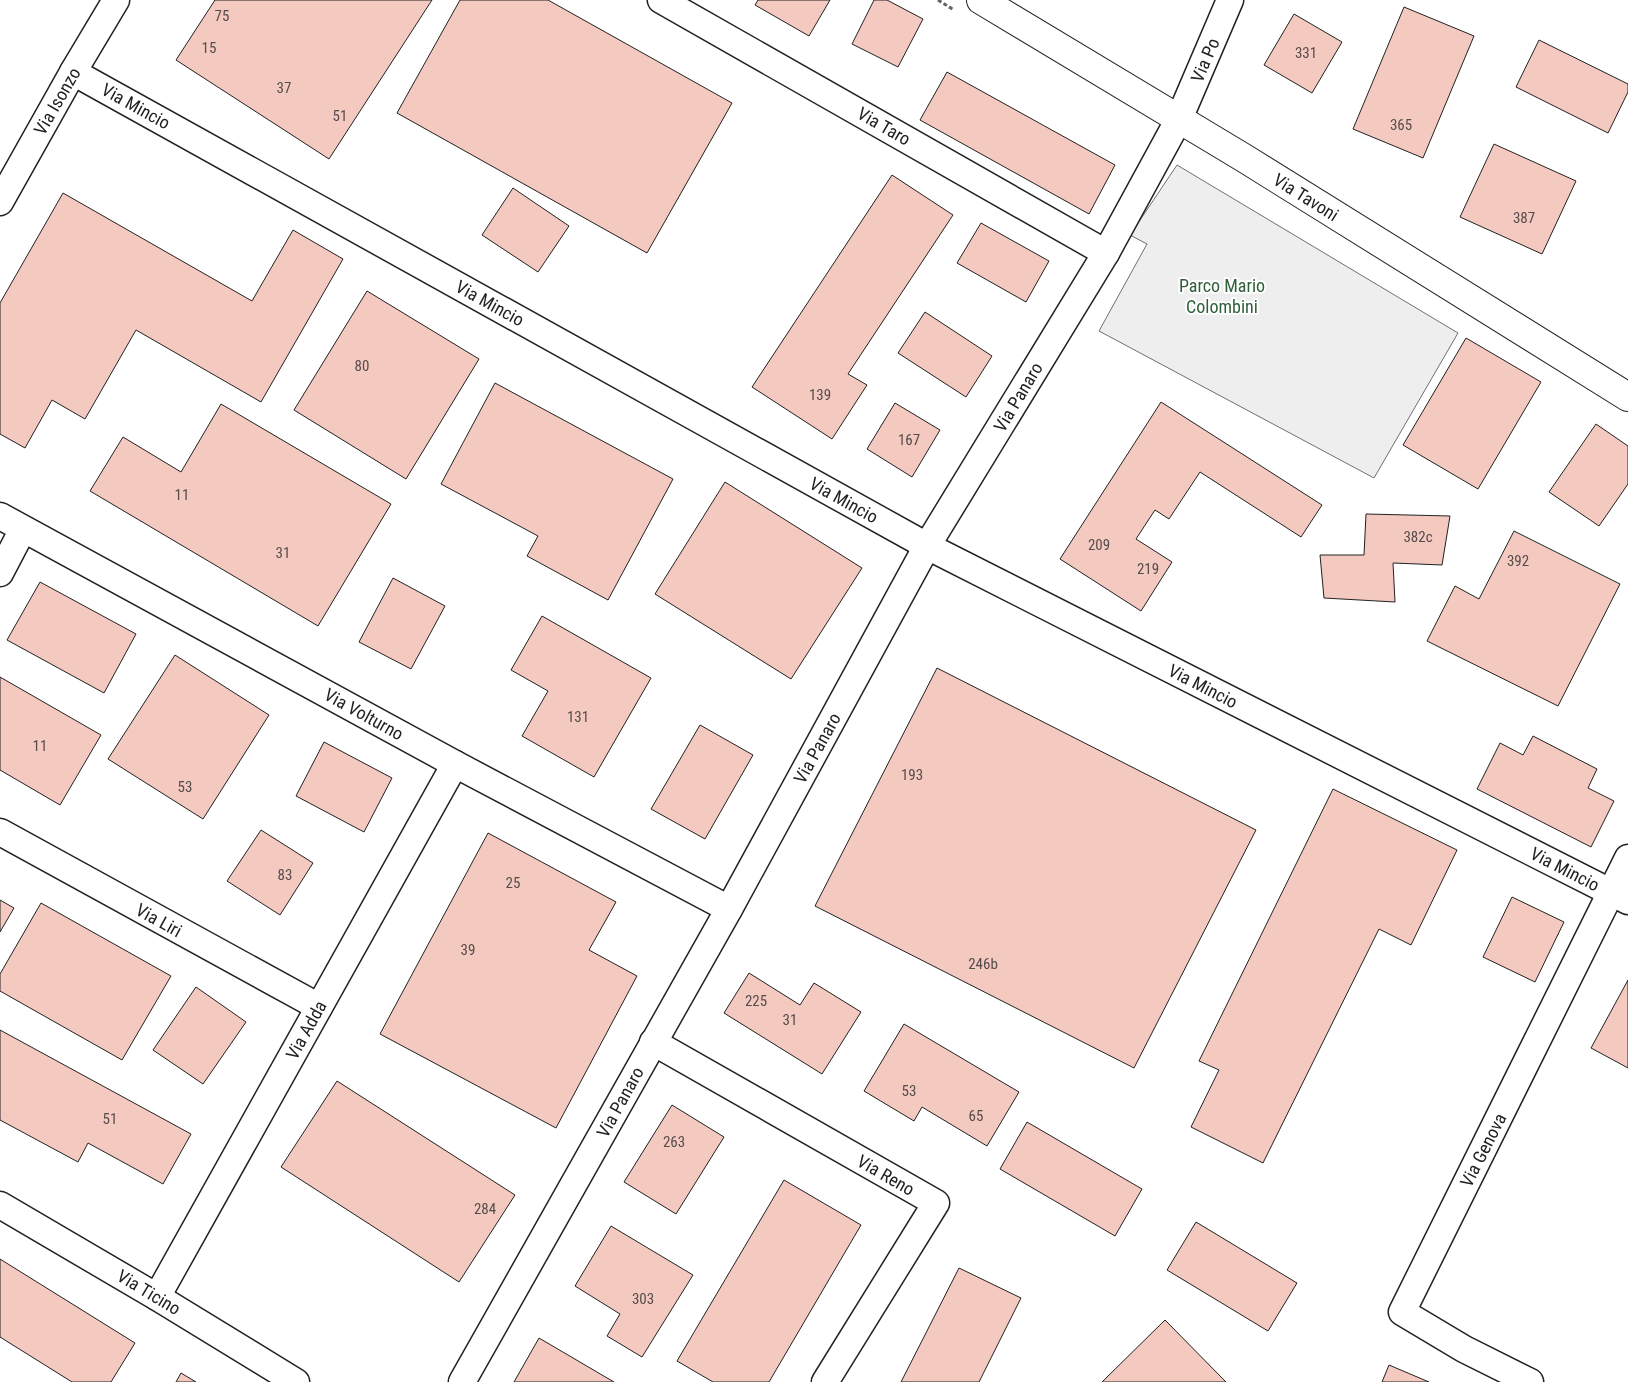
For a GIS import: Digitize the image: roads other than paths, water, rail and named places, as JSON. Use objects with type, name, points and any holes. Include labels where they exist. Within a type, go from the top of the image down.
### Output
[{"type":"main road","name":"Via Tavoni","points":[[981,0],[1179,119],[1628,397]]},
{"type":"street","name":"Via Isonzo","points":[[0,202],[116,0]]},
{"type":"street","name":"Via Taro","points":[[661,0],[1106,253]]},
{"type":"street","name":"Via Po","points":[[1179,119],[1230,0]]},
{"type":"street","name":"Via Mincio","points":[[74,72],[928,546],[1620,897]]},
{"type":"street","name":"Via Panaro","points":[[462,1382],[729,909],[928,546],[1106,253],[1179,119]]},
{"type":"street","name":"Via Volturno","points":[[0,516],[456,764],[729,909]]},
{"type":"street","points":[[0,573],[23,529]]},
{"type":"street","name":"Via Adda","points":[[157,1297],[456,764]]},
{"type":"street","name":"Via Liri","points":[[0,832],[319,1007]]},
{"type":"street","name":"Via Genova","points":[[1530,1382],[1464,1349],[1402,1312],[1620,897],[1628,858]]},
{"type":"street","name":"Via Reno","points":[[653,1042],[936,1204],[825,1382]]},
{"type":"street","name":"Via Ticino","points":[[0,1205],[157,1297],[296,1382]]},
{"type":"park label","name":"Parco Mario Colombini","points":[[1222,295]]}]
